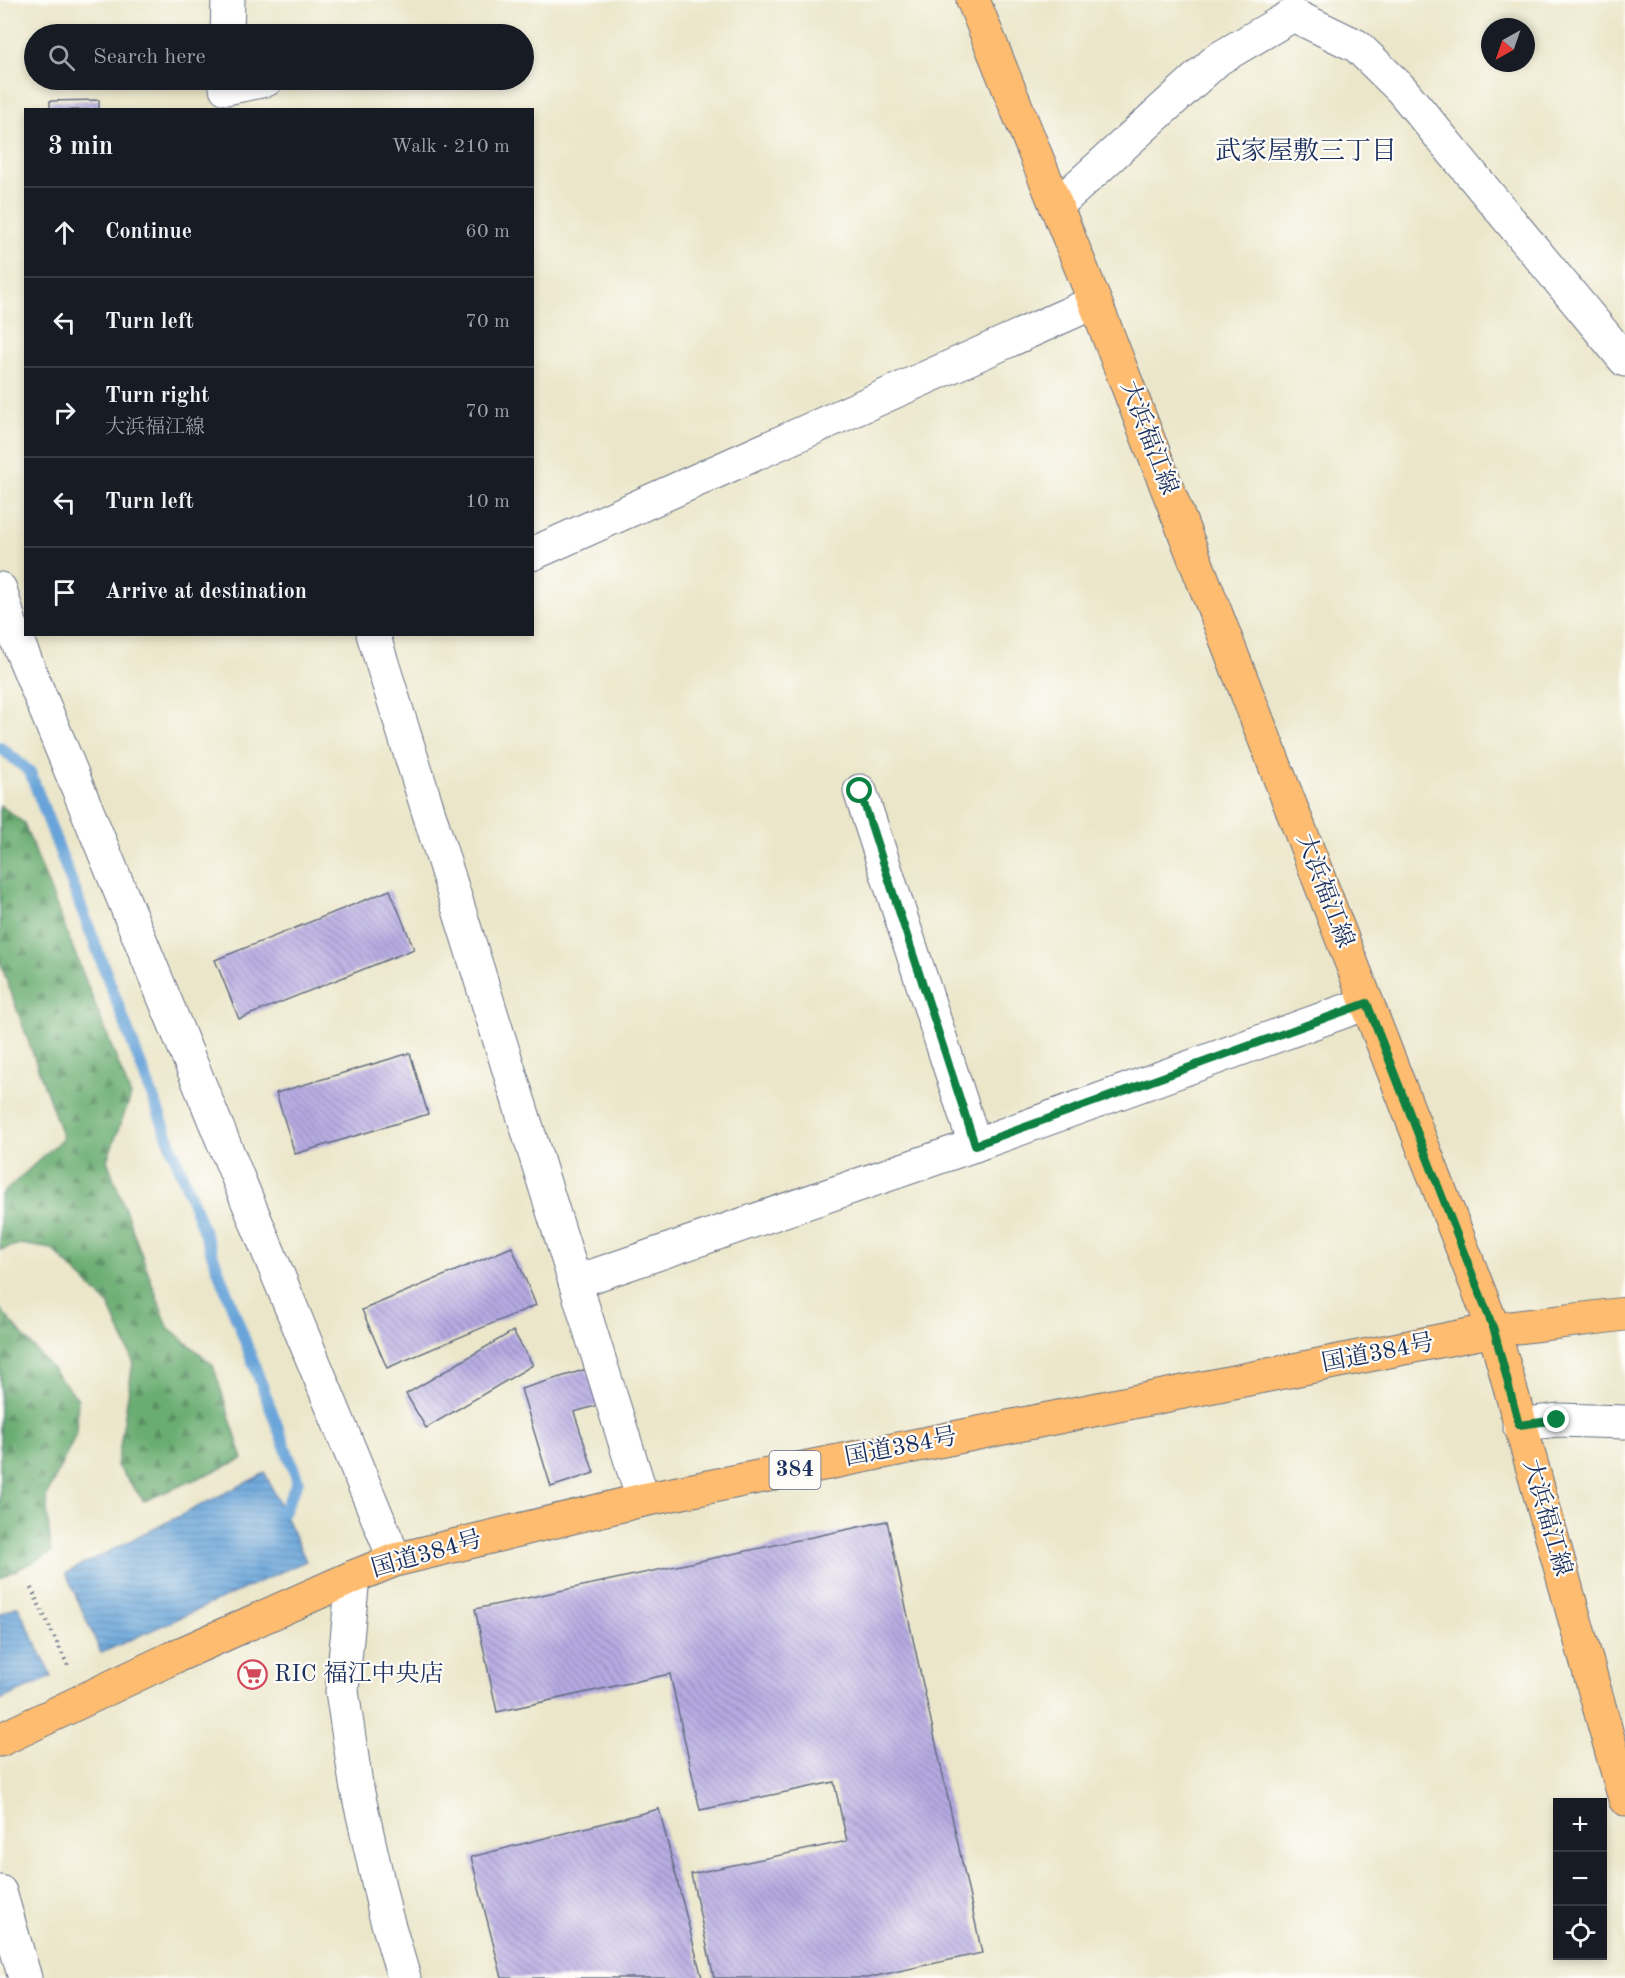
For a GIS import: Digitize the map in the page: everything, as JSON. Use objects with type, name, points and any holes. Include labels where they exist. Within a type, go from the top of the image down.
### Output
[{"type":"main road","name":"大浜福江線","points":[[973,0],[1095,302],[1494,1330],[1625,1799]]},
{"type":"main road","name":"国道384号","points":[[0,1740],[353,1576],[395,1560],[643,1500],[1494,1330],[1625,1314]]},
{"type":"street","points":[[227,24],[228,0]]},
{"type":"street","points":[[1056,206],[1218,59],[1292,7],[1357,46],[1401,89],[1625,360]]},
{"type":"street","points":[[534,553],[1095,302]]},
{"type":"street","points":[[0,589],[10,623],[395,1560]]},
{"type":"street","points":[[374,636],[643,1500]]},
{"type":"street","points":[[860,791],[975,1145]]},
{"type":"street","points":[[575,1282],[975,1145],[1367,1003]]},
{"type":"street","points":[[1519,1425],[1557,1420],[1625,1422]]},
{"type":"street","points":[[353,1576],[342,1691],[356,1784],[385,1913],[405,1978]]},
{"type":"street","points":[[0,1892],[16,1974]]},
{"type":"path","points":[[31,1588],[84,1700]]},
{"type":"green space","points":[[0,805],[24,823],[131,1096],[107,1160],[168,1327],[213,1365],[243,1459],[144,1501],[117,1466],[133,1362],[109,1305],[52,1249],[20,1244],[0,1250],[0,1196],[63,1138],[0,962]]},
{"type":"green space","points":[[0,1309],[78,1399],[76,1434],[46,1497],[51,1553],[0,1578]]},
{"type":"water","points":[[265,1473],[306,1561],[101,1653],[66,1573]]},
{"type":"water","points":[[18,1606],[52,1677],[0,1700],[0,1614]]},
{"type":"building","points":[[99,100],[99,108],[50,108],[50,101]]},
{"type":"building","points":[[390,890],[414,949],[239,1019],[215,960]]},
{"type":"building","points":[[410,1053],[428,1114],[295,1154],[276,1093]]},
{"type":"building","points":[[512,1247],[536,1305],[387,1368],[362,1310]]},
{"type":"building","points":[[513,1331],[533,1365],[426,1428],[406,1394]]},
{"type":"building","points":[[587,1369],[599,1405],[574,1412],[594,1473],[551,1487],[521,1389]]},
{"type":"building","points":[[887,1521],[982,1953],[867,1978],[714,1978],[691,1874],[847,1841],[834,1782],[700,1810],[670,1674],[497,1712],[475,1609]]},
{"type":"building","points":[[659,1809],[702,1978],[502,1978],[471,1857]]},
{"type":"waterway","points":[[0,747],[30,772],[298,1481],[283,1512]]},
{"type":"place","name":"RIC 福江中央店","points":[[253,1675]]},
{"type":"district","name":"武家屋敷三丁目","points":[[1306,152]]},
{"type":"route","points":[[860,791],[975,1145],[1367,1003],[1494,1330],[1519,1425],[1557,1420]]}]
